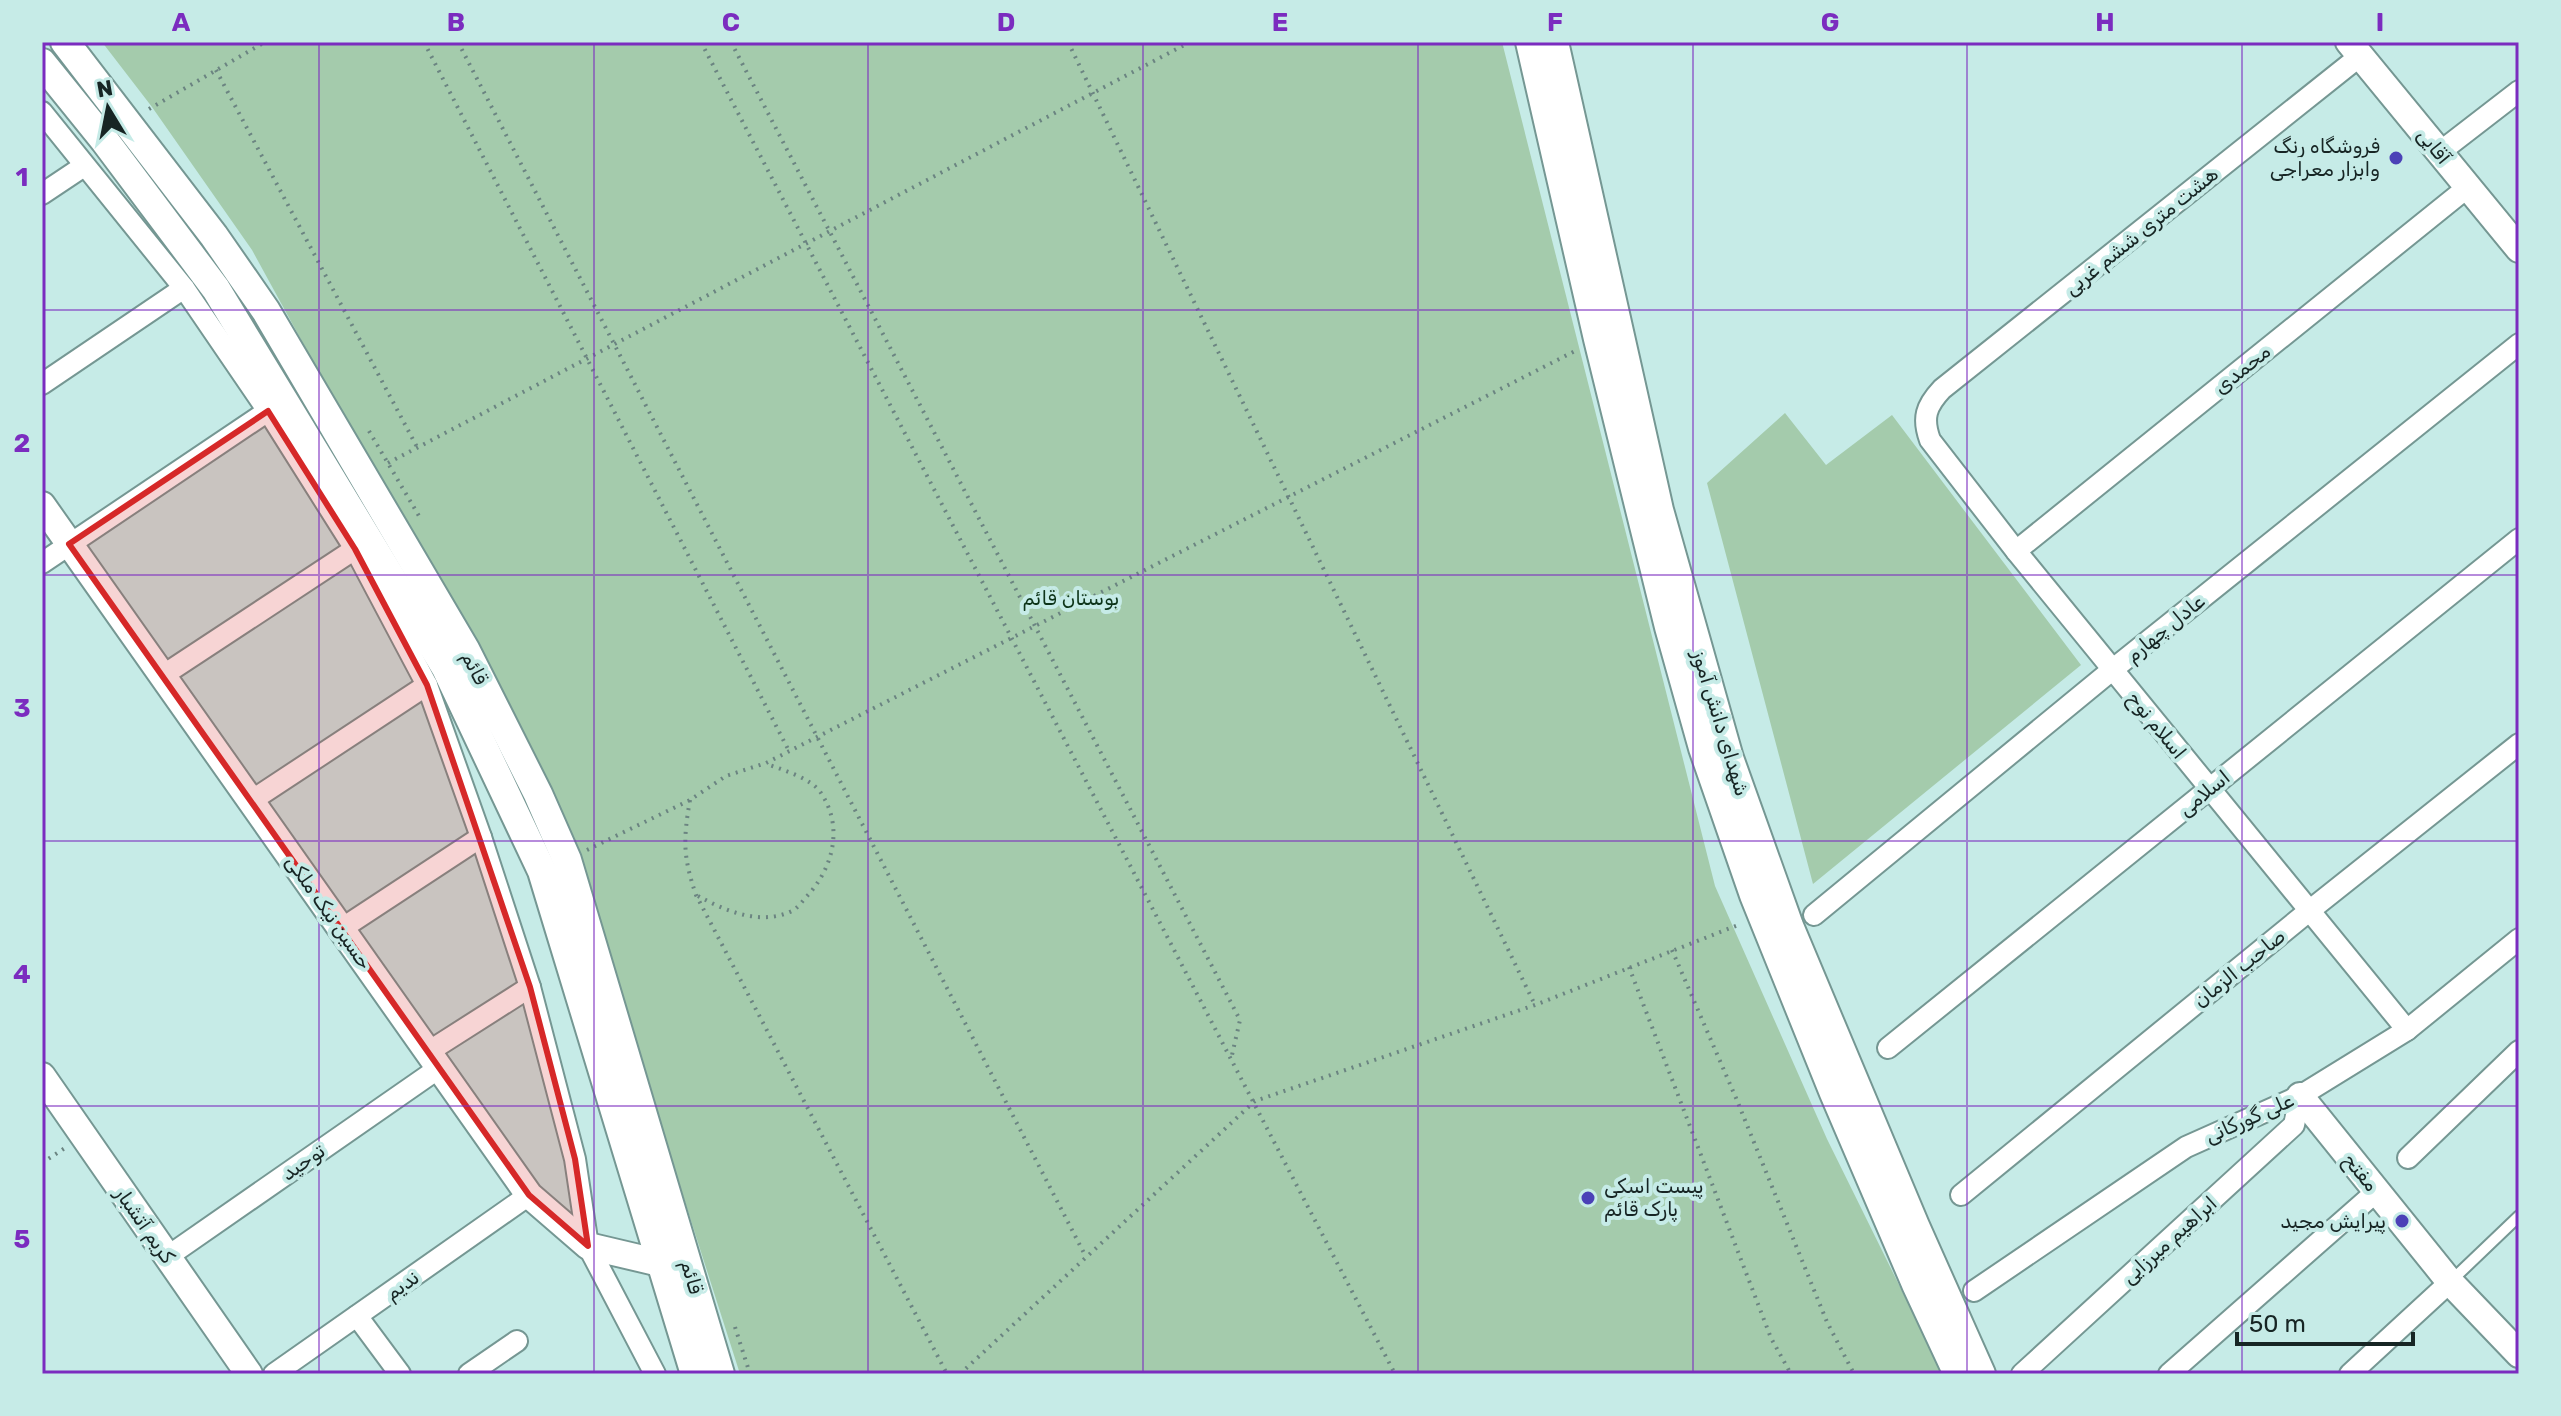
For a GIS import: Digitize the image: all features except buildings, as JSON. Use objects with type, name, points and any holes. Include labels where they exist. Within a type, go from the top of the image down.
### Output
[{"type":"main road","name":"قائم","points":[[65,42],[214,236],[266,311],[465,649],[538,794],[567,860],[720,1374]]},
{"type":"main road","points":[[1530,42],[1598,339],[1669,627],[1703,748],[1754,895],[1834,1093],[1958,1374]]},
{"type":"main road","name":"شهدای دانش آموز","points":[[1554,42],[1659,510],[1729,758],[1789,926],[1981,1374]]},
{"type":"main road","name":"قائم","points":[[42,63],[216,289],[446,668],[542,871],[695,1374]]},
{"type":"street","name":"آقایی","points":[[2355,49],[2519,249]]},
{"type":"street","name":"هشت متری ششم غربی","points":[[1926,410],[1942,389],[2355,49]]},
{"type":"street","points":[[2440,152],[2519,91]]},
{"type":"street","points":[[42,112],[184,288],[268,411],[355,549],[427,685],[530,987],[575,1159],[588,1246],[655,1374]]},
{"type":"street","points":[[42,194],[84,166]]},
{"type":"street","name":"محمدی","points":[[2016,551],[2468,187]]},
{"type":"street","points":[[42,384],[184,288]]},
{"type":"street","name":"عادل چهارم","points":[[1814,915],[2112,670],[2519,344]]},
{"type":"street","name":"اسلام نوح","points":[[1926,410],[1924,426],[1930,440],[2016,551],[2407,1030]]},
{"type":"street","points":[[42,563],[268,411]]},
{"type":"street","name":"حسین نیک ملکی","points":[[42,505],[529,1195],[588,1246],[660,1263]]},
{"type":"street","name":"اسلامی","points":[[1888,1048],[2519,539]]},
{"type":"street","points":[[162,676],[355,549]]},
{"type":"street","points":[[251,801],[427,685]]},
{"type":"street","name":"صاحب الزمان","points":[[1961,1195],[2519,744]]},
{"type":"street","points":[[341,929],[481,837]]},
{"type":"street","name":"علی گورکانی","points":[[1974,1291],[2186,1147],[2300,1096],[2407,1030],[2519,939]]},
{"type":"street","name":"توحید","points":[[167,1257],[530,987]]},
{"type":"street","points":[[2408,1158],[2519,1051]]},
{"type":"street","name":"کریم آتشبار","points":[[42,1076],[249,1374]]},
{"type":"street","name":"مفتح","points":[[2300,1096],[2450,1282],[2519,1354]]},
{"type":"street","name":"ابراهیم میرزایی","points":[[2022,1374],[2294,1125],[2300,1096]]},
{"type":"street","points":[[2169,1374],[2377,1191]]},
{"type":"street","name":"ندیم","points":[[274,1374],[529,1195]]},
{"type":"street","points":[[2350,1374],[2450,1282]]},
{"type":"street","points":[[357,1316],[400,1374]]},
{"type":"street","points":[[469,1374],[517,1341]]},
{"type":"lane","points":[[2450,1282],[2519,1216]]},
{"type":"path","points":[[126,121],[265,42]]},
{"type":"path","points":[[424,42],[789,751]]},
{"type":"path","points":[[458,42],[1086,1257]]},
{"type":"path","points":[[701,42],[1395,1374]]},
{"type":"path","points":[[731,42],[1240,1020],[1232,1057]]},
{"type":"path","points":[[1068,42],[1535,1005]]},
{"type":"path","points":[[364,475],[1190,42]]},
{"type":"path","points":[[216,70],[417,447]]},
{"type":"path","points":[[567,860],[690,800],[726,776],[766,763],[1577,350]]},
{"type":"path","points":[[696,895],[730,913],[765,917],[794,911],[814,887],[833,856],[834,827],[820,791],[766,763]]},
{"type":"path","points":[[690,800],[684,833],[686,865],[696,895],[947,1374]]},
{"type":"path","points":[[960,1374],[1255,1101],[1535,1005],[1740,924]]},
{"type":"path","points":[[1672,950],[1827,1322],[1854,1374]]},
{"type":"path","points":[[1629,967],[1771,1338],[1791,1374]]},
{"type":"highlighted area","points":[[268,411],[355,549],[427,685],[530,987],[575,1159],[588,1246],[529,1195],[69,544]]},
{"type":"green space","name":"بوستان قائم","points":[[102,42],[1502,42],[1715,886],[1827,1139],[1943,1374],[740,1374],[562,817],[252,250],[152,107]]},
{"type":"green space","points":[[1785,413],[1826,465],[1892,415],[2081,665],[1813,884],[1707,483]]},
{"type":"place","name":"فروشگاه رنگ وابزار معراجی","points":[[2396,158]]},
{"type":"place","name":"پیست اسکی پارک قائم","points":[[1588,1198]]},
{"type":"place","name":"پیرایش مجید","points":[[2402,1221]]}]
